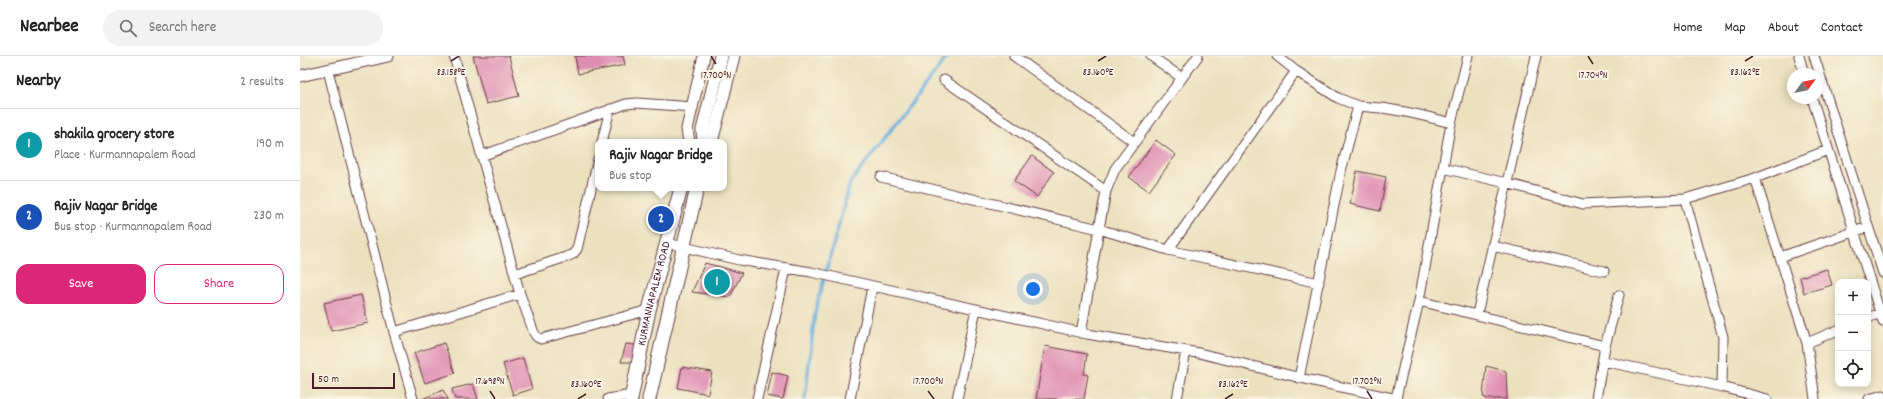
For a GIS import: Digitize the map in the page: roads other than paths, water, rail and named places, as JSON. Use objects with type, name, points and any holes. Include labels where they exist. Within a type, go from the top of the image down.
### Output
[{"type":"main road","points":[[703,136],[719,62]]},
{"type":"main road","name":"KURMANNAPALEM ROAD","points":[[631,397],[649,310],[680,191]]},
{"type":"main road","name":"KURMANNAPALEM ROAD","points":[[649,399],[696,191]]},
{"type":"street","points":[[300,76],[328,70],[356,60],[388,56]]},
{"type":"street","points":[[454,56],[520,294],[534,333],[537,337],[541,339],[649,310]]},
{"type":"street","points":[[689,139],[687,129],[694,107],[704,56]]},
{"type":"street","points":[[713,139],[734,56]]},
{"type":"street","points":[[1014,56],[1134,142]]},
{"type":"street","points":[[1151,56],[1182,78]]},
{"type":"street","points":[[1081,332],[1098,229],[1106,191],[1115,169],[1198,56]]},
{"type":"street","points":[[1277,56],[1296,71],[1338,98],[1358,106],[1391,108],[1451,123]]},
{"type":"street","points":[[667,242],[786,269],[811,272],[872,287],[1081,332],[1186,351],[1396,399],[1419,301],[1451,123],[1468,56]]},
{"type":"street","points":[[1477,314],[1536,56]]},
{"type":"street","points":[[1799,56],[1802,68]]},
{"type":"street","points":[[1814,56],[1883,273]]},
{"type":"street","points":[[328,70],[394,332],[413,399]]},
{"type":"street","points":[[1168,250],[1296,71]]},
{"type":"street","points":[[944,80],[1106,191]]},
{"type":"street","points":[[481,156],[610,110],[637,103],[694,107]]},
{"type":"street","points":[[1814,104],[1853,232],[1883,322]]},
{"type":"street","points":[[1299,378],[1341,171],[1358,106]]},
{"type":"street","points":[[603,139],[610,110]]},
{"type":"street","points":[[1443,168],[1583,204],[1685,199],[1755,178],[1828,150]]},
{"type":"street","points":[[515,274],[566,258],[577,249],[595,172]]},
{"type":"street","points":[[881,177],[1098,229],[1168,250],[1318,283]]},
{"type":"street","points":[[1755,178],[1807,343],[1815,399]]},
{"type":"street","points":[[1685,199],[1723,337],[1722,387]]},
{"type":"street","points":[[1780,257],[1868,227]]},
{"type":"street","points":[[1492,246],[1604,271]]},
{"type":"street","points":[[757,399],[786,269]]},
{"type":"street","points":[[850,399],[872,287]]},
{"type":"street","points":[[394,332],[520,294]]},
{"type":"street","points":[[1596,399],[1606,346],[1619,294]]},
{"type":"street","points":[[1419,301],[1606,346]]},
{"type":"street","points":[[957,399],[976,309]]},
{"type":"street","points":[[1871,317],[1880,313]]},
{"type":"street","points":[[1807,343],[1835,331]]},
{"type":"street","points":[[1177,399],[1186,351]]},
{"type":"street","points":[[1604,361],[1722,387],[1767,399]]},
{"type":"street","points":[[1869,399],[1883,395]]},
{"type":"street","points":[[608,399],[631,397]]},
{"type":"waterway","points":[[805,399],[815,312],[850,183],[948,56]]},
{"type":"place","name":"Rajiv Nagar Bridge","points":[[661,219]]},
{"type":"place","name":"shakila grocery store","points":[[717,282]]}]
